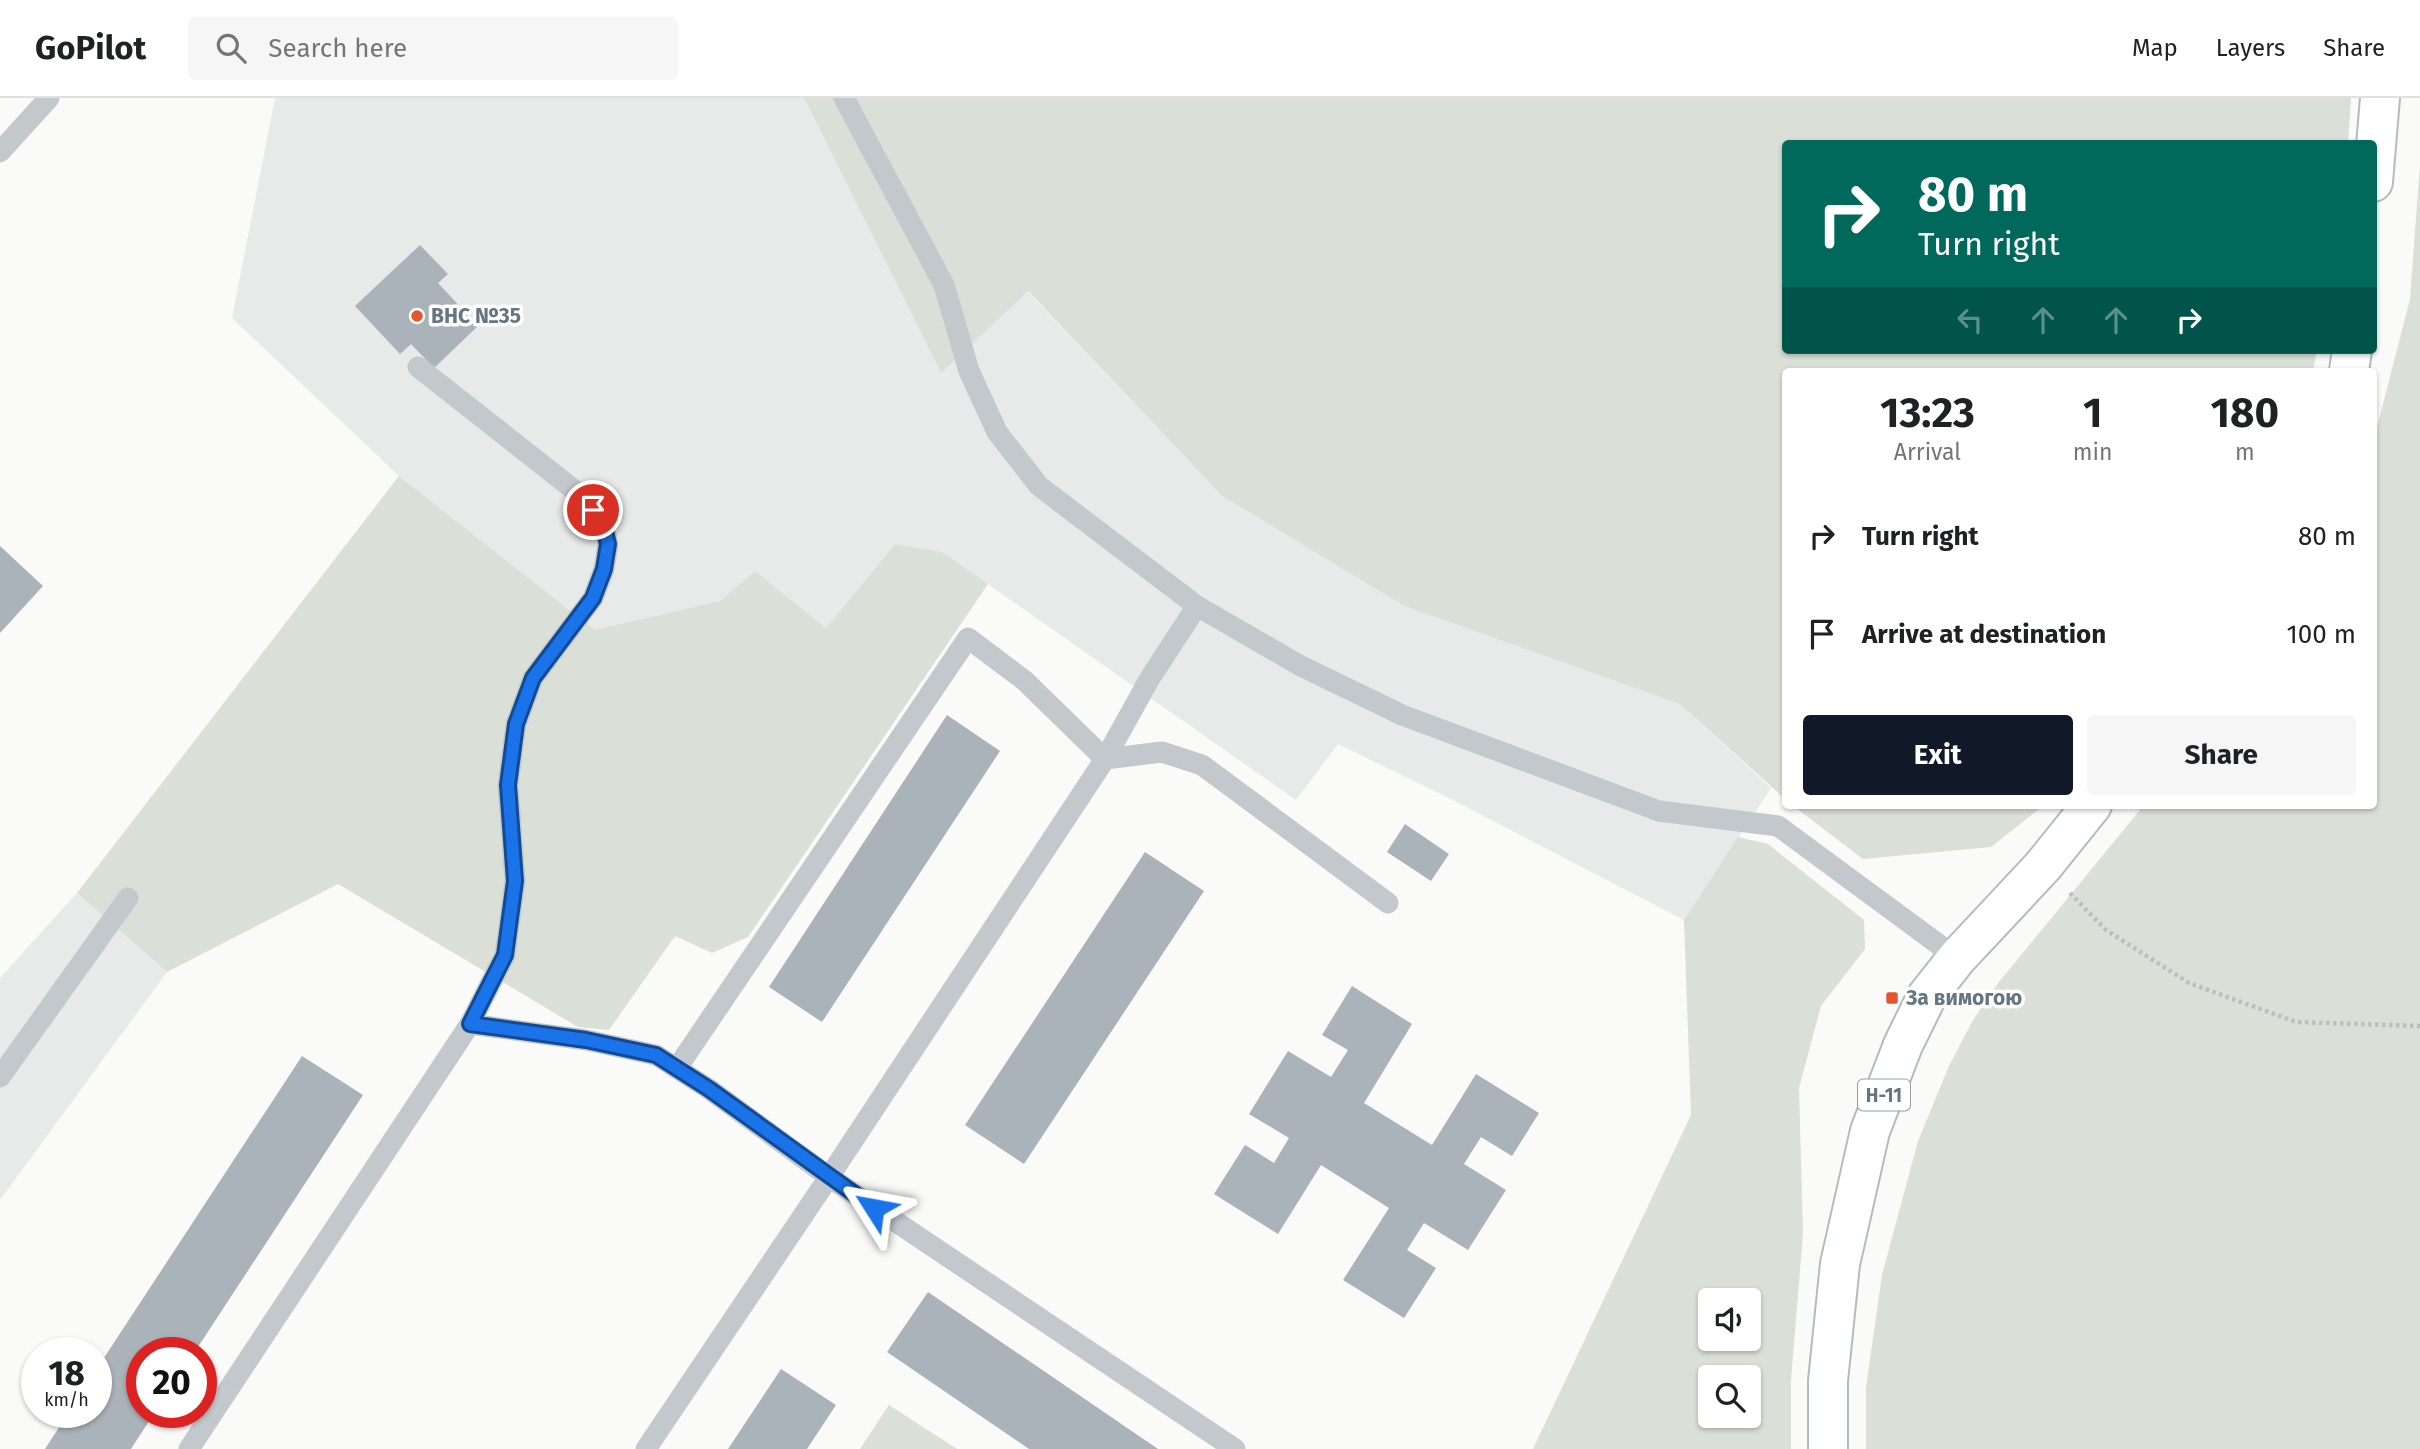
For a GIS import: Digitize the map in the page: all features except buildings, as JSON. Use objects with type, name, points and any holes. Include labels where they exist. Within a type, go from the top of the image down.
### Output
[{"type":"main road","points":[[2377,140],[2381,98]]},
{"type":"main road","name":"Н-11","points":[[1828,1449],[1828,1381],[1840,1264],[1870,1131],[1903,1045],[1927,996],[1957,958],[2043,866],[2089,809]]},
{"type":"lane","points":[[0,152],[49,98]]},
{"type":"lane","points":[[844,98],[944,285],[969,371],[997,432],[1039,486],[1197,606],[1299,665],[1402,715],[1659,811],[1778,826],[1957,958]]},
{"type":"lane","points":[[189,1449],[470,1024],[505,955],[515,881],[508,785],[516,724],[533,678],[593,598],[604,569],[608,544],[603,523],[583,497],[418,367]]},
{"type":"lane","points":[[646,1449],[1105,758],[1150,678],[1197,606]]},
{"type":"lane","points":[[677,1068],[968,638],[1025,681],[1105,758],[1162,752],[1202,765],[1388,903]]},
{"type":"lane","points":[[0,1077],[128,898]]},
{"type":"lane","points":[[470,1024],[598,1042],[656,1055],[829,1177],[1235,1449]]},
{"type":"path","points":[[2043,866],[2106,930],[2189,983],[2296,1022],[2420,1026]]},
{"type":"shaded area","points":[[275,98],[804,98],[941,373],[1027,291],[1222,496],[1404,606],[1680,704],[1771,788],[1684,920],[1449,798],[1338,744],[1296,800],[942,552],[895,544],[826,628],[755,571],[721,601],[595,630],[399,476],[232,318]]},
{"type":"shaded area","points":[[804,98],[2351,98],[2348,140],[1782,140],[1782,354],[2316,354],[2314,368],[1782,368],[1782,796],[1680,704],[1404,606],[1222,496],[1028,291],[941,373]]},
{"type":"shaded area","points":[[2420,164],[2420,1449],[1866,1449],[1866,1387],[1882,1275],[1918,1141],[1949,1066],[1973,1020],[1999,982],[2141,809],[2377,809],[2377,427],[2410,299]]},
{"type":"shaded area","points":[[399,476],[595,630],[720,601],[755,571],[826,628],[895,544],[942,552],[988,584],[748,937],[712,953],[675,936],[609,1030],[578,1027],[338,884],[167,972],[77,893]]},
{"type":"shaded area","points":[[1797,809],[2039,809],[1991,847],[1863,859]]},
{"type":"shaded area","points":[[1738,837],[1768,844],[1864,920],[1865,949],[1821,1006],[1799,1088],[1803,1234],[1791,1380],[1791,1449],[1533,1449],[1691,1115],[1684,920]]},
{"type":"shaded area","points":[[77,893],[167,972],[0,1200],[0,978]]},
{"type":"shaded area","points":[[889,1405],[957,1449],[860,1449]]},
{"type":"place","name":"ВНС №35","points":[[417,316]]},
{"type":"place","name":"За вимогою","points":[[1892,998]]},
{"type":"route","points":[[593,510],[603,523],[608,544],[604,569],[593,598],[533,678],[516,724],[508,785],[515,881],[505,955],[470,1024],[586,1040],[656,1055],[709,1089],[874,1208]]}]
